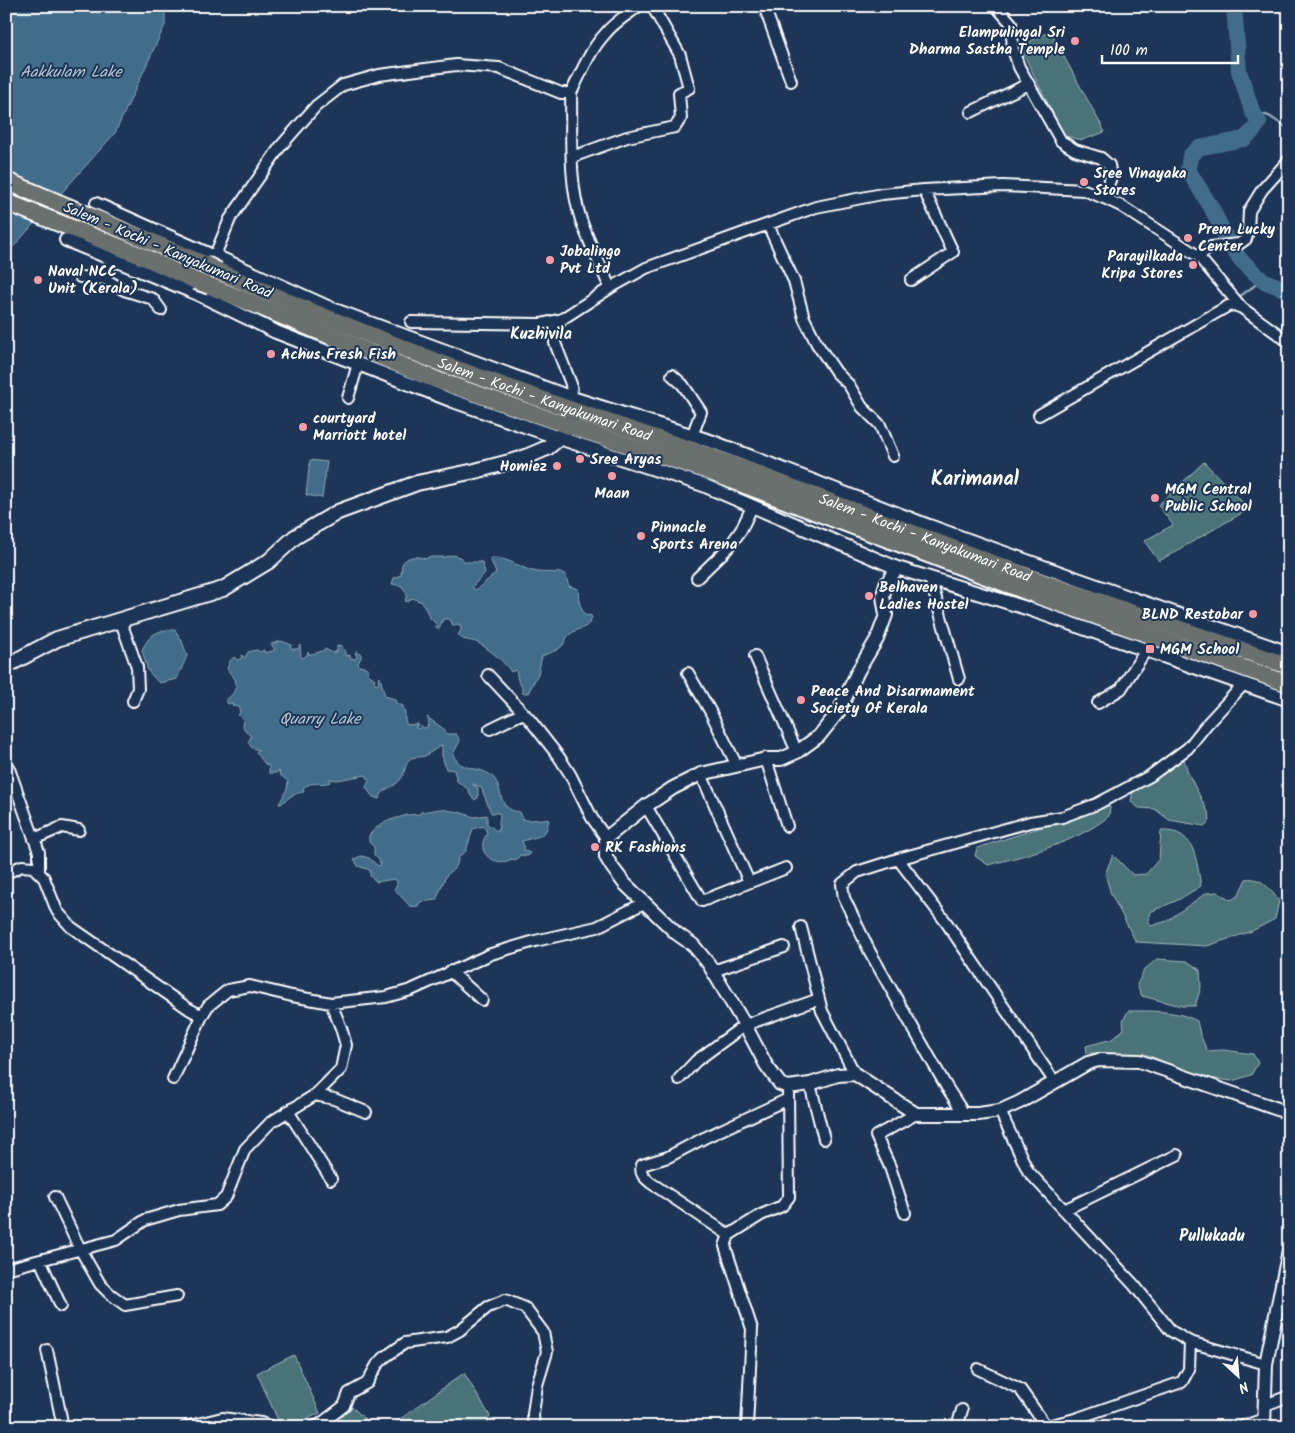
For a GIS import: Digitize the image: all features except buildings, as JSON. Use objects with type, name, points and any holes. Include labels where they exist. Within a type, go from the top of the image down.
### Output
[{"type":"highway","name":"Salem - Kochi - Kanyakumari Road","points":[[6,181],[212,264],[303,308],[569,418],[1042,597],[1289,684]]},
{"type":"highway","name":"Salem - Kochi - Kanyakumari Road","points":[[6,202],[142,256],[201,287],[437,380],[707,455],[1045,583],[1289,666]]},
{"type":"main road","points":[[6,666],[57,639],[223,589],[269,561],[295,537],[338,512],[417,483],[521,459],[547,448],[569,418]]},
{"type":"street","points":[[610,288],[581,220],[575,192],[572,157],[571,93],[604,34],[619,20],[639,6]]},
{"type":"street","points":[[572,157],[627,137],[675,127],[681,118],[679,92],[689,88],[680,55],[652,6]]},
{"type":"street","points":[[764,6],[791,81]]},
{"type":"street","points":[[996,6],[1011,24],[1013,50],[1028,84],[1062,141],[1075,150],[1101,158],[1108,165],[1111,177],[1104,198]]},
{"type":"street","points":[[201,287],[230,219],[280,147],[316,106],[343,86],[379,74],[456,64],[499,68],[562,93],[571,93]]},
{"type":"street","points":[[971,112],[1028,84]]},
{"type":"street","points":[[1198,256],[1211,247],[1239,244],[1246,239],[1249,211],[1262,190],[1289,160]]},
{"type":"street","points":[[411,322],[541,324],[562,318],[646,268],[816,207],[882,194],[1003,186],[1084,190],[1120,206],[1198,256],[1242,308],[1289,342]]},
{"type":"street","points":[[911,280],[953,252],[924,190]]},
{"type":"street","points":[[96,203],[212,264]]},
{"type":"street","points":[[768,225],[794,281],[804,318],[817,344],[836,372],[849,385],[862,407],[880,425],[893,456]]},
{"type":"street","points":[[66,240],[113,260],[201,287],[276,332],[453,401],[692,436],[713,442],[929,526],[1289,652]]},
{"type":"street","points":[[106,279],[113,260]]},
{"type":"street","points":[[80,277],[106,279],[124,290],[153,299],[161,310]]},
{"type":"street","points":[[1039,415],[1228,306],[1234,305],[1242,308]]},
{"type":"street","points":[[562,318],[556,328],[555,343],[571,384],[569,418]]},
{"type":"street","points":[[348,398],[358,364]]},
{"type":"street","points":[[672,375],[683,384],[701,412],[692,436]]},
{"type":"street","points":[[569,418],[703,485],[897,568],[1026,608],[1289,700]]},
{"type":"street","points":[[697,578],[729,548],[741,530],[752,507]]},
{"type":"street","points":[[606,838],[646,806],[701,774],[766,759],[781,759],[797,752],[819,736],[839,711],[858,671],[877,639],[886,615],[883,596],[886,584],[897,568]]},
{"type":"street","points":[[930,578],[959,679]]},
{"type":"street","points":[[120,619],[137,667],[138,690],[133,701]]},
{"type":"street","points":[[1098,702],[1121,689],[1146,650]]},
{"type":"street","points":[[755,656],[797,752]]},
{"type":"street","points":[[688,673],[710,711],[737,766]]},
{"type":"street","points":[[488,675],[523,713],[559,757],[570,774],[592,818],[606,838],[606,857],[624,883],[676,933],[693,945],[713,971],[766,1065],[788,1093],[789,1197],[782,1206],[761,1215],[730,1235],[725,1246],[752,1329],[747,1427]]},
{"type":"street","points":[[964,1114],[946,1086],[870,952],[844,898],[842,884],[857,872],[898,858],[1030,822],[1062,817],[1097,804],[1150,776],[1188,748],[1243,684]]},
{"type":"street","points":[[490,729],[523,713]]},
{"type":"street","points":[[766,759],[787,826]]},
{"type":"street","points":[[6,766],[8,766],[34,839],[38,852],[39,871]]},
{"type":"street","points":[[701,774],[749,882]]},
{"type":"street","points":[[646,806],[702,901],[786,868]]},
{"type":"street","points":[[34,839],[62,827],[79,830]]},
{"type":"street","points":[[898,858],[946,922],[1054,1081]]},
{"type":"street","points":[[6,873],[33,866],[44,878],[57,911],[71,927],[189,1010],[202,1016]]},
{"type":"street","points":[[173,1079],[208,1006],[228,990],[250,986],[330,1003],[386,997],[411,990],[491,954],[534,941],[597,927],[644,903]]},
{"type":"street","points":[[801,928],[822,1011],[855,1074],[916,1114]]},
{"type":"street","points":[[713,971],[784,947]]},
{"type":"street","points":[[450,971],[482,1000]]},
{"type":"street","points":[[679,1079],[696,1061],[745,1025],[819,1000]]},
{"type":"street","points":[[6,1270],[116,1240],[145,1220],[162,1214],[217,1205],[226,1197],[245,1149],[271,1122],[315,1095],[341,1069],[346,1045],[330,1003]]},
{"type":"street","points":[[905,1213],[890,1167],[876,1136],[916,1114],[964,1114],[1000,1111],[1020,1102],[1088,1062],[1099,1060],[1140,1061],[1289,1113]]},
{"type":"street","points":[[730,1235],[651,1183],[642,1175],[642,1165],[668,1157],[788,1093],[838,1075],[855,1074]]},
{"type":"street","points":[[810,1084],[824,1139]]},
{"type":"street","points":[[315,1095],[334,1099],[366,1112]]},
{"type":"street","points":[[288,1111],[331,1179]]},
{"type":"street","points":[[1000,1111],[1028,1171],[1134,1285],[1171,1331],[1190,1342],[1266,1364]]},
{"type":"street","points":[[1064,1210],[1177,1155]]},
{"type":"street","points":[[55,1197],[80,1249],[103,1288],[125,1305],[177,1296]]},
{"type":"street","points":[[1241,1427],[1264,1423],[1266,1364],[1280,1286],[1289,1250]]},
{"type":"street","points":[[40,1260],[61,1306]]},
{"type":"street","points":[[312,1427],[319,1425],[344,1406],[349,1393],[366,1384],[384,1356],[405,1343],[446,1337],[460,1330],[488,1307],[505,1300],[524,1308],[543,1332],[547,1352],[537,1385],[532,1414],[534,1427]]},
{"type":"street","points":[[978,1369],[1020,1389],[1044,1426],[1074,1423],[1182,1382],[1189,1369],[1190,1342]]},
{"type":"street","points":[[47,1350],[62,1427]]},
{"type":"street","points":[[1265,1405],[1289,1396]]},
{"type":"street","points":[[957,1427],[962,1410]]},
{"type":"street","points":[[185,1427],[222,1418],[261,1423],[272,1427]]},
{"type":"green space","points":[[1050,31],[1105,132],[1082,140],[1064,136],[1020,47]]},
{"type":"green space","points":[[1204,462],[1249,509],[1159,561],[1144,541],[1173,525],[1158,505]]},
{"type":"green space","points":[[1176,758],[1184,759],[1188,773],[1209,814],[1210,821],[1204,826],[1169,820],[1155,809],[1139,808],[1131,802],[1133,789]]},
{"type":"green space","points":[[1103,803],[1110,807],[1109,816],[1067,840],[1035,852],[988,865],[975,856],[977,848],[1073,817]]},
{"type":"green space","points":[[1161,831],[1173,832],[1181,835],[1188,841],[1195,857],[1201,886],[1178,900],[1150,912],[1148,922],[1151,926],[1167,921],[1206,893],[1217,892],[1231,900],[1238,896],[1246,879],[1261,882],[1273,892],[1279,901],[1275,919],[1252,931],[1207,946],[1136,942],[1111,894],[1105,874],[1113,855],[1133,875],[1146,874],[1159,859]]},
{"type":"green space","points":[[1157,959],[1187,961],[1200,970],[1201,987],[1195,1006],[1181,1006],[1142,996],[1137,985],[1144,970]]},
{"type":"green space","points":[[1128,1011],[1164,1012],[1189,1017],[1197,1021],[1207,1051],[1223,1050],[1253,1054],[1258,1063],[1251,1075],[1232,1081],[1202,1077],[1145,1054],[1087,1053],[1086,1046],[1112,1039],[1124,1029],[1123,1021]]},
{"type":"green space","points":[[294,1355],[320,1413],[290,1427],[281,1427],[257,1373]]},
{"type":"green space","points":[[464,1373],[490,1416],[486,1427],[389,1427]]},
{"type":"green space","points":[[352,1407],[374,1427],[321,1427]]},
{"type":"water","name":"Aakkulam Lake","points":[[6,6],[165,6],[165,25],[115,133],[6,255]]},
{"type":"water","points":[[310,460],[327,462],[322,498],[306,495]]},
{"type":"water","points":[[453,555],[462,558],[464,562],[482,562],[485,573],[472,587],[476,590],[496,573],[490,558],[508,561],[537,572],[565,574],[569,586],[578,589],[581,607],[586,616],[590,615],[592,617],[591,621],[586,626],[572,632],[559,649],[542,656],[538,674],[528,693],[522,693],[522,687],[518,681],[516,670],[511,672],[485,647],[460,637],[458,635],[461,626],[457,624],[453,626],[450,619],[443,619],[439,629],[436,628],[437,625],[430,618],[422,602],[412,598],[408,602],[405,601],[407,594],[402,586],[392,584],[394,578],[401,575],[402,564],[407,559],[416,557],[426,559],[428,557]]},
{"type":"water","points":[[165,630],[175,630],[182,641],[187,656],[177,679],[159,683],[148,671],[142,650],[151,637]]},
{"type":"water","name":"Quarry Lake","points":[[281,641],[292,645],[290,647],[292,649],[298,649],[300,645],[301,657],[303,658],[308,652],[313,654],[325,649],[333,653],[337,651],[337,646],[340,645],[345,650],[345,656],[350,655],[350,658],[355,659],[357,657],[355,653],[357,650],[361,654],[359,666],[368,668],[368,674],[375,679],[376,685],[379,683],[378,679],[380,677],[385,696],[395,699],[396,703],[403,706],[407,725],[417,724],[419,725],[415,727],[418,729],[421,726],[423,728],[427,727],[429,721],[427,717],[445,730],[446,734],[456,734],[460,741],[453,754],[456,760],[461,764],[488,773],[493,777],[504,803],[512,810],[520,812],[522,819],[549,820],[546,831],[540,836],[522,841],[524,850],[530,853],[528,856],[520,855],[516,860],[499,862],[493,860],[488,857],[483,847],[483,841],[487,834],[486,830],[483,826],[473,829],[466,851],[459,857],[456,867],[446,876],[436,900],[420,902],[417,907],[410,906],[394,889],[397,881],[394,879],[377,882],[370,876],[370,870],[358,866],[354,859],[361,856],[369,858],[378,866],[381,865],[374,855],[374,847],[369,842],[369,835],[387,821],[407,815],[440,809],[474,817],[487,815],[487,824],[498,832],[500,814],[491,813],[481,787],[472,784],[478,788],[478,798],[475,800],[470,795],[469,790],[457,781],[454,770],[446,769],[442,756],[442,745],[425,756],[411,758],[400,780],[383,792],[379,799],[373,797],[366,788],[369,780],[366,775],[337,780],[330,779],[330,782],[327,783],[310,784],[303,788],[304,792],[294,795],[279,804],[287,789],[288,781],[280,775],[279,771],[269,773],[269,766],[265,764],[256,752],[259,750],[252,748],[248,742],[251,737],[242,726],[243,720],[238,715],[240,713],[239,707],[233,706],[232,703],[228,704],[226,699],[233,694],[236,685],[235,679],[227,669],[230,661],[234,657],[237,660],[241,659],[242,655],[245,658],[248,652],[264,650],[265,653],[275,650],[271,644]]},
{"type":"waterway","points":[[1234,6],[1239,71],[1252,111],[1259,122],[1254,130],[1244,139],[1198,148],[1190,156],[1188,170],[1239,258],[1262,280],[1289,291]]},
{"type":"waterway","points":[[1252,111],[1269,116],[1289,129]]},
{"type":"waterway","points":[[1239,297],[1262,280]]},
{"type":"place","name":"Elampulingal Sri Dharma Sastha Temple","points":[[1075,41]]},
{"type":"place","name":"Sree Vinayaka Stores","points":[[1084,182]]},
{"type":"place","name":"Prem Lucky Center","points":[[1188,238]]},
{"type":"place","name":"Jobalingo Pvt Ltd","points":[[550,260]]},
{"type":"place","name":"Parayilkada Kripa Stores","points":[[1193,265]]},
{"type":"place","name":"Naval NCC Unit (Kerala)","points":[[38,280]]},
{"type":"place","name":"Achus Fresh Fish","points":[[271,354]]},
{"type":"place","name":"courtyard Marriott hotel","points":[[303,427]]},
{"type":"place","name":"Sree Aryas","points":[[580,459]]},
{"type":"place","name":"Homiez","points":[[557,466]]},
{"type":"place","name":"Maan","points":[[612,476]]},
{"type":"place","name":"MGM Central Public School","points":[[1155,498]]},
{"type":"place","name":"Pinnacle Sports Arena","points":[[641,536]]},
{"type":"place","name":"Belhaven Ladies Hostel","points":[[869,596]]},
{"type":"place","name":"BLND Restobar","points":[[1253,614]]},
{"type":"place","name":"MGM School","points":[[1150,649]]},
{"type":"place","name":"Peace And Disarmament Society Of Kerala","points":[[801,700]]},
{"type":"place","name":"RK Fashions","points":[[595,847]]},
{"type":"district","name":"Kuzhivila","points":[[541,333]]},
{"type":"district","name":"Karimanal","points":[[975,478]]},
{"type":"district","name":"Pullukadu","points":[[1212,1235]]}]
